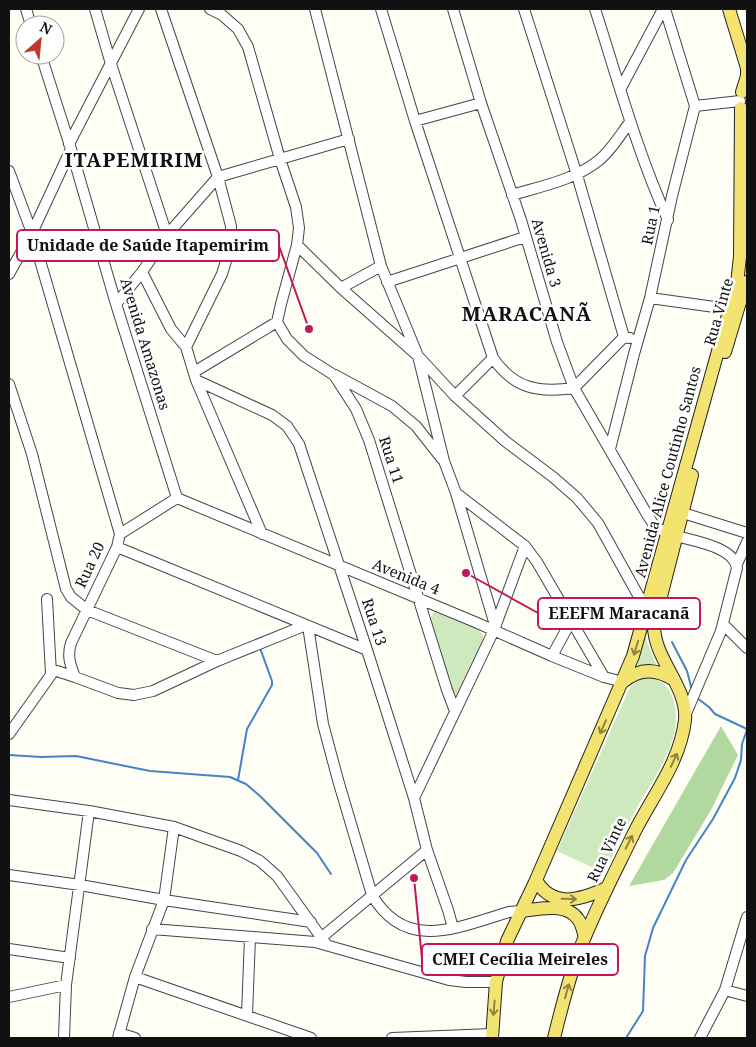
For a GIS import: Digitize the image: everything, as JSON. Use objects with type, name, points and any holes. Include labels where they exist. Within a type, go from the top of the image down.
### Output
[{"type":"main road","name":"Avenida Alice Coutinho Santos","points":[[492,1036],[496,982],[507,941],[536,880],[631,663],[672,535],[738,309],[737,282],[740,265],[743,101],[747,68],[729,9]]},
{"type":"main road","points":[[738,9],[747,38]]},
{"type":"main road","name":"Rua Vinte","points":[[672,535],[683,513],[710,401],[738,309],[747,270]]},
{"type":"main road","points":[[672,535],[654,624],[655,638],[660,654],[674,680]]},
{"type":"main road","points":[[623,682],[630,676],[648,670],[674,680]]},
{"type":"main road","name":"Rua Vinte","points":[[554,1038],[575,964],[585,937],[642,816],[674,760],[682,740],[685,717],[682,701],[674,680]]},
{"type":"main road","points":[[536,880],[546,892],[560,899],[582,899],[607,888]]},
{"type":"main road","points":[[521,911],[547,908],[566,911],[578,918],[585,937]]},
{"type":"street","points":[[94,9],[167,235]]},
{"type":"street","points":[[9,274],[32,233],[70,146],[139,9]]},
{"type":"street","points":[[161,9],[218,177],[231,226],[230,248],[222,274],[186,347]]},
{"type":"street","points":[[195,376],[278,322],[281,304],[298,245],[299,228],[296,207],[280,160],[248,47],[238,29],[222,15],[210,9]]},
{"type":"street","points":[[315,9],[381,266],[418,356],[444,461],[456,493],[494,627]]},
{"type":"street","points":[[382,9],[459,259],[493,358],[501,370],[516,382],[536,390],[556,391],[574,388],[624,337]]},
{"type":"street","name":"Avenida 3","points":[[452,9],[557,342],[574,388],[648,516],[654,525],[672,535]]},
{"type":"street","points":[[524,9],[577,175],[624,337]]},
{"type":"street","points":[[595,9],[630,122],[668,220]]},
{"type":"street","points":[[621,88],[664,9]]},
{"type":"street","points":[[664,9],[695,106],[743,101]]},
{"type":"street","name":"Avenida Amazonas","points":[[44,65],[116,304],[178,498]]},
{"type":"street","points":[[415,121],[481,103]]},
{"type":"street","name":"Rua 1","points":[[610,449],[650,298],[672,196],[695,106]]},
{"type":"street","points":[[512,195],[577,175],[599,160],[616,142],[630,122]]},
{"type":"street","points":[[116,304],[142,272],[167,235],[218,177],[349,140]]},
{"type":"street","points":[[9,172],[32,233],[120,534],[178,498]]},
{"type":"street","points":[[9,192],[19,201]]},
{"type":"street","points":[[658,198],[666,199],[672,196]]},
{"type":"street","points":[[387,282],[525,237]]},
{"type":"street","points":[[298,245],[340,288],[418,356],[455,396],[505,441],[553,476],[577,498],[598,523],[638,595],[648,606]]},
{"type":"street","points":[[340,288],[381,266]]},
{"type":"street","points":[[142,272],[171,329],[186,347],[195,376],[262,534]]},
{"type":"street","points":[[650,298],[738,309]]},
{"type":"street","name":"Rua 11","points":[[278,322],[287,339],[304,356],[334,375],[356,409],[369,440],[447,690],[455,710]]},
{"type":"street","points":[[624,337],[638,339]]},
{"type":"street","points":[[455,396],[493,358]]},
{"type":"street","points":[[334,375],[392,406],[416,426],[444,461]]},
{"type":"street","name":"Rua 13","points":[[195,376],[272,416],[287,426],[299,444],[367,650],[414,798],[427,850],[453,928]]},
{"type":"street","points":[[9,384],[32,454],[66,590],[71,597],[87,610],[216,661]]},
{"type":"street","points":[[456,493],[525,546],[537,562],[604,677]]},
{"type":"street","name":"Avenida 4","points":[[178,498],[339,566],[494,627],[552,656],[604,677],[623,682]]},
{"type":"street","points":[[683,513],[747,533]]},
{"type":"street","name":"Rua 20","points":[[75,677],[69,660],[71,643],[117,546],[120,534]]},
{"type":"street","points":[[672,535],[724,550],[732,556],[737,564]]},
{"type":"street","points":[[685,717],[710,661],[723,624],[736,576],[737,564],[747,542]]},
{"type":"street","points":[[117,546],[367,650]]},
{"type":"street","points":[[414,798],[494,627],[525,546]]},
{"type":"street","points":[[9,734],[54,672],[48,600]]},
{"type":"street","points":[[552,656],[571,621]]},
{"type":"street","points":[[723,624],[747,648]]},
{"type":"street","points":[[54,672],[75,677],[118,693],[134,695],[153,691],[216,661],[307,625]]},
{"type":"street","points":[[307,625],[323,724],[372,896],[380,910],[398,923],[418,931],[437,932],[509,912],[521,911]]},
{"type":"street","points":[[9,800],[89,811],[174,828],[241,850],[260,861],[277,876],[324,941]]},
{"type":"street","points":[[64,1038],[66,985],[89,811]]},
{"type":"street","points":[[136,1038],[118,1036],[135,977],[164,900],[174,828]]},
{"type":"street","points":[[324,941],[372,896],[427,850]]},
{"type":"street","points":[[9,875],[311,922]]},
{"type":"street","points":[[700,1038],[725,990],[747,917]]},
{"type":"street","points":[[152,929],[324,941],[454,981],[496,982]]},
{"type":"street","points":[[247,1015],[250,937]]},
{"type":"street","points":[[9,949],[70,958]]},
{"type":"street","points":[[135,977],[311,1038]]},
{"type":"street","points":[[9,997],[66,985]]},
{"type":"street","points":[[725,990],[747,996]]},
{"type":"street","points":[[392,1038],[492,1036]]},
{"type":"green space","points":[[434,611],[477,628],[483,635],[483,641],[458,694],[453,693],[430,619]]},
{"type":"green space","points":[[645,637],[656,664],[637,666]]},
{"type":"green space","points":[[650,678],[661,682],[670,692],[676,712],[675,727],[665,758],[633,815],[604,873],[557,851],[630,687],[642,679]]},
{"type":"green space","points":[[721,726],[738,755],[711,810],[673,873],[664,880],[629,886]]},
{"type":"waterway","points":[[672,642],[687,671],[692,690]]},
{"type":"waterway","points":[[238,780],[247,729],[272,685],[260,648]]},
{"type":"waterway","points":[[697,698],[715,714],[747,729]]},
{"type":"waterway","points":[[626,1038],[643,1011],[645,956],[653,928],[686,860],[713,819],[735,778],[747,730]]},
{"type":"waterway","points":[[9,755],[41,757],[76,756],[150,771],[230,777],[246,784],[261,797],[317,853],[331,874]]},
{"type":"place","name":"Unidade de Saúde Itapemirim","points":[[309,329]]},
{"type":"place","name":"EEEFM Maracanã","points":[[466,573]]},
{"type":"place","name":"CMEI Cecília Meireles","points":[[414,878]]},
{"type":"district","name":"ITAPEMIRIM","points":[[134,160]]},
{"type":"district","name":"MARACANÃ","points":[[527,314]]}]
